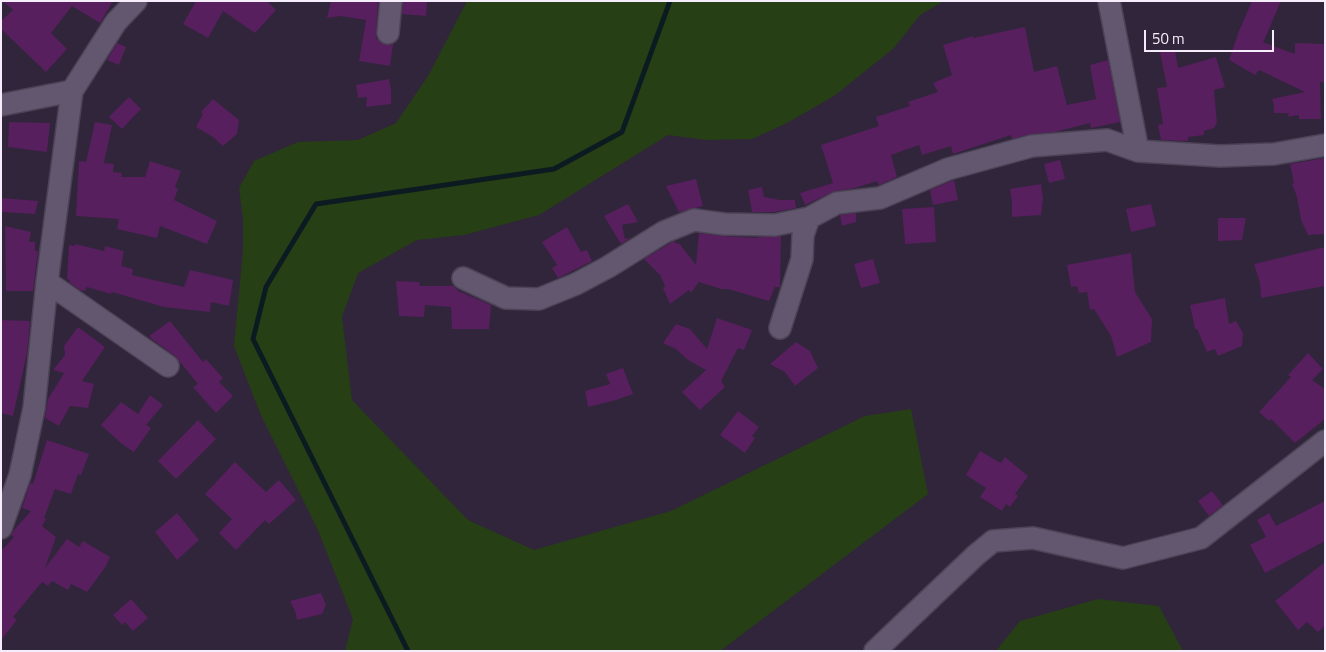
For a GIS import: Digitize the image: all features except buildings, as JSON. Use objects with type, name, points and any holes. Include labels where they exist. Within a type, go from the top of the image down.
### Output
[{"type":"street","points":[[1,528],[20,475],[34,408],[47,282],[72,91],[116,22],[136,1]]},
{"type":"street","points":[[388,33],[391,1]]},
{"type":"street","points":[[1109,1],[1138,151]]},
{"type":"street","points":[[1,105],[72,91]]},
{"type":"street","points":[[463,278],[506,298],[539,299],[576,284],[608,267],[664,232],[694,220],[724,224],[775,225],[809,218],[837,203],[880,198],[948,169],[1032,146],[1107,140],[1138,151],[1220,156],[1274,154],[1325,145]]},
{"type":"street","points":[[780,328],[802,259],[803,235],[809,218]]},
{"type":"street","points":[[47,282],[168,366]]},
{"type":"street","points":[[875,651],[994,540],[1033,538],[1123,558],[1202,538],[1325,441]]},
{"type":"green space","points":[[468,1],[944,1],[920,15],[894,48],[834,96],[787,123],[752,139],[707,140],[668,135],[539,215],[464,235],[417,240],[358,273],[342,317],[352,400],[468,520],[534,550],[671,511],[865,416],[911,409],[928,494],[720,651],[345,651],[353,619],[317,528],[260,413],[234,346],[243,250],[243,219],[239,188],[254,161],[298,142],[358,140],[396,123],[428,76]]},
{"type":"green space","points":[[1098,599],[1159,606],[1183,651],[996,651],[1020,621]]},
{"type":"waterway","points":[[408,651],[253,339],[266,287],[316,204],[554,169],[622,132],[670,1]]}]
